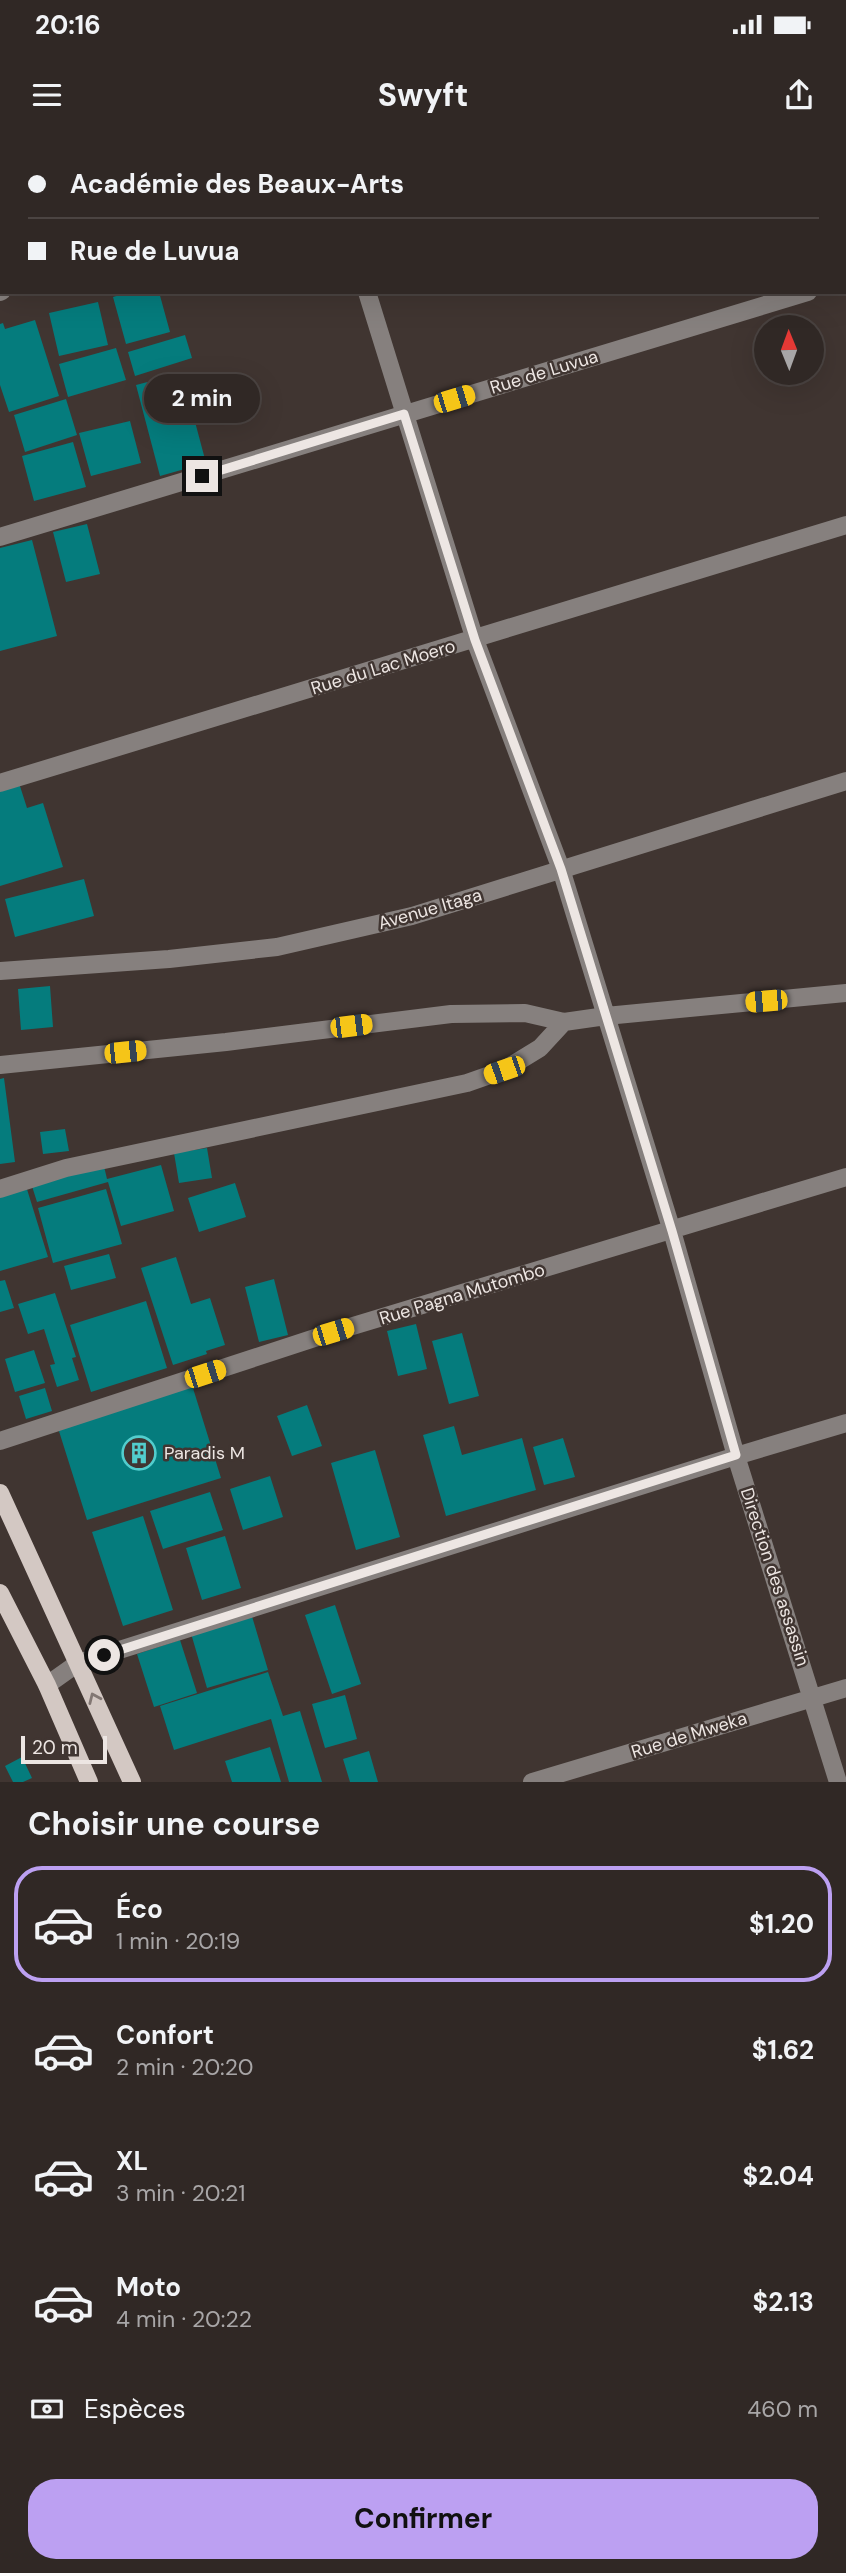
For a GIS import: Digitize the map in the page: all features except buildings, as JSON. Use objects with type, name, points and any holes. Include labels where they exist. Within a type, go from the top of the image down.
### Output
[{"type":"main road","points":[[0,1493],[132,1782]]},
{"type":"main road","points":[[0,1593],[47,1685],[89,1782]]},
{"type":"street","name":"Direction des assassin","points":[[368,294],[475,640],[561,869],[672,1231],[736,1455],[814,1698],[838,1782]]},
{"type":"street","name":"Rue de Luvua","points":[[0,537],[801,294]]},
{"type":"street","name":"Rue du Lac Moero","points":[[0,783],[846,525]]},
{"type":"street","name":"Avenue Itaga","points":[[0,971],[169,959],[277,947],[412,916],[846,781]]},
{"type":"street","points":[[0,1065],[226,1042],[452,1014],[525,1013],[564,1022],[846,993]]},
{"type":"street","points":[[0,1189],[66,1168],[467,1083],[504,1070],[540,1048],[564,1022]]},
{"type":"street","name":"Rue Pagna Mutombo","points":[[0,1441],[333,1332],[846,1177]]},
{"type":"street","points":[[47,1685],[78,1663],[736,1455],[846,1423]]},
{"type":"street","name":"Rue de Mweka","points":[[532,1782],[846,1688]]},
{"type":"place","name":"Paradis M","points":[[139,1453]]},
{"type":"route","points":[[104,1655],[736,1455],[672,1231],[561,869],[475,640],[404,414],[202,476]]}]
